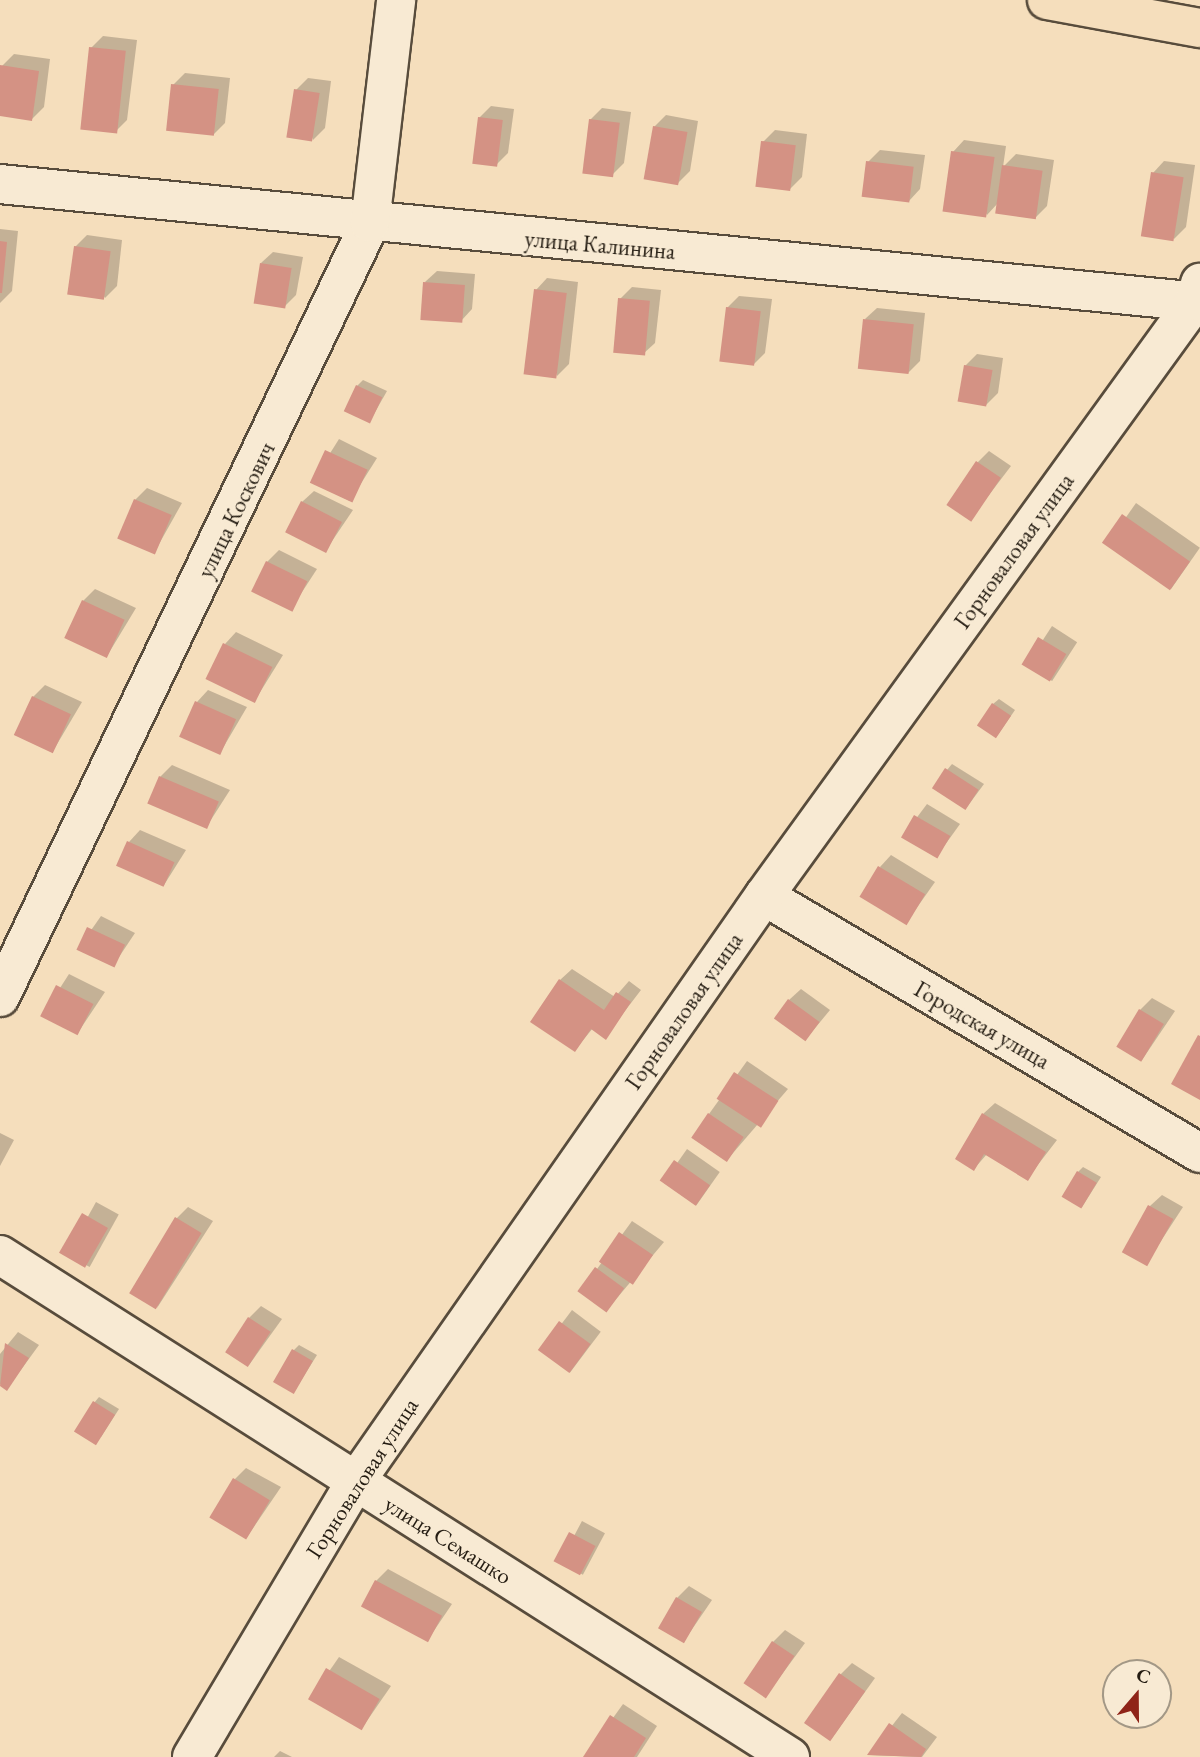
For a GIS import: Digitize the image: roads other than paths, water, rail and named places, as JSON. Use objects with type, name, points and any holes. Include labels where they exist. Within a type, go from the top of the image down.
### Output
[{"type":"main road","points":[[1048,0],[1200,28]]},
{"type":"street","name":"улица Коскович","points":[[0,997],[370,223],[396,0]]},
{"type":"street","name":"улица Калинина","points":[[0,184],[370,223],[1198,295]]},
{"type":"street","name":"Горноваловая улица","points":[[192,1757],[356,1481],[764,896],[1198,295]]},
{"type":"street","name":"Городская улица","points":[[764,896],[1200,1153]]},
{"type":"street","name":"улица Семашко","points":[[0,1255],[790,1757]]}]
